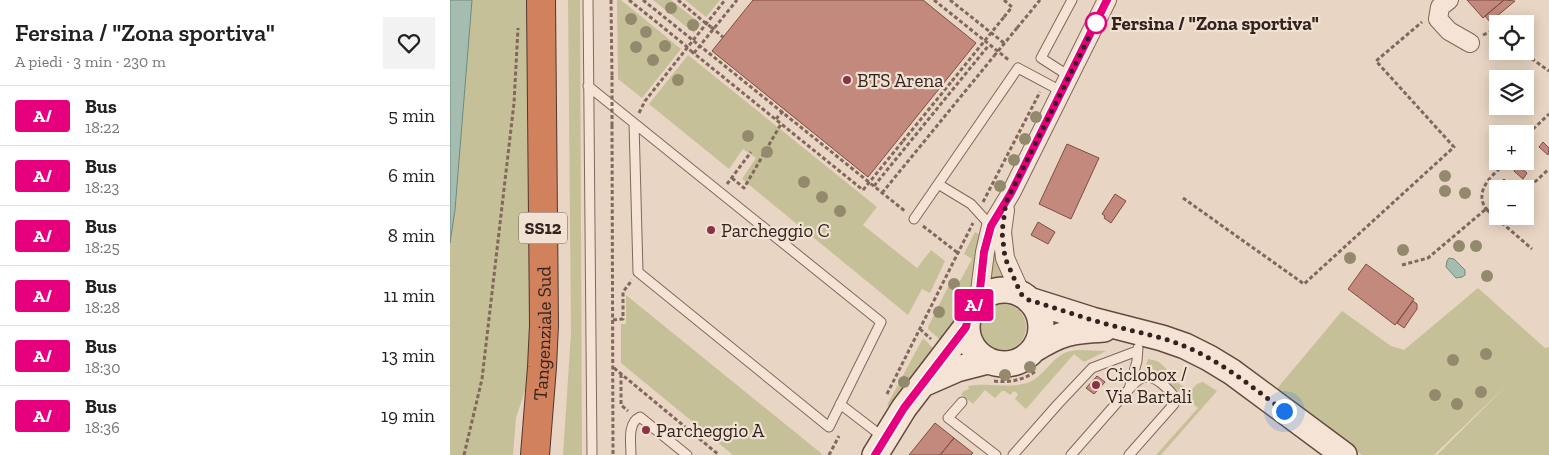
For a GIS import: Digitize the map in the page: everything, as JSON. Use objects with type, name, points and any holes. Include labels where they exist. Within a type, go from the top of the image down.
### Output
[{"type":"highway","name":"Tangenziale Sud","points":[[535,455],[544,315],[540,0]]},
{"type":"highway","name":"Tangenziale Sud","points":[[554,455],[562,330],[559,0]]},
{"type":"highway","points":[[522,455],[524,433],[542,367]]},
{"type":"street","points":[[979,299],[984,252],[991,226],[1006,202],[1107,0]]},
{"type":"street","points":[[1444,4],[1438,19],[1448,31],[1470,43]]},
{"type":"street","points":[[1006,202],[1002,232],[1005,258],[1025,297],[1036,309],[1040,319],[1041,330],[1033,350]]},
{"type":"street","points":[[1133,337],[1010,291],[999,290],[979,299],[972,307],[966,327],[972,347],[988,361],[998,364],[1018,362],[1033,350],[1062,333],[1076,331],[1133,337],[1162,338],[1210,358],[1232,372],[1344,455]]},
{"type":"street","points":[[880,447],[904,408],[966,327]]},
{"type":"street","points":[[923,384],[957,369],[988,361]]},
{"type":"lane","points":[[588,0],[592,455]]},
{"type":"lane","points":[[1065,84],[1041,58],[1072,0]]},
{"type":"lane","points":[[914,219],[1018,68],[1045,82],[1065,84]]},
{"type":"lane","points":[[588,86],[634,123],[881,322],[829,427],[638,272],[634,123]]},
{"type":"lane","points":[[938,184],[971,204],[991,226]]},
{"type":"lane","points":[[1013,455],[1092,368],[1133,337],[1137,361],[1129,389]]},
{"type":"lane","points":[[1071,455],[1141,378],[1155,379],[1173,394],[1176,399],[1174,404],[1129,455]]},
{"type":"lane","points":[[962,402],[948,418],[996,455]]},
{"type":"lane","points":[[840,404],[880,447]]},
{"type":"lane","points":[[631,455],[631,429],[637,418],[640,417],[687,455]]},
{"type":"path","points":[[611,0],[614,455]]},
{"type":"path","points":[[629,0],[864,190],[1012,7],[1004,0]]},
{"type":"path","points":[[643,0],[958,253]]},
{"type":"path","points":[[678,0],[723,37]]},
{"type":"path","points":[[646,101],[725,0]]},
{"type":"path","points":[[693,52],[737,0]]},
{"type":"path","points":[[934,0],[1018,68]]},
{"type":"path","points":[[950,0],[1004,43]]},
{"type":"path","points":[[882,193],[1040,0]]},
{"type":"path","points":[[1183,198],[1304,284],[1454,147],[1376,61],[1444,4]]},
{"type":"path","points":[[464,455],[482,378],[513,113],[518,19]]},
{"type":"path","points":[[874,186],[989,44]]},
{"type":"path","points":[[1534,60],[1549,71]]},
{"type":"path","points":[[886,394],[1045,82]]},
{"type":"path","points":[[776,119],[785,109]]},
{"type":"path","points":[[1534,128],[1549,114]]},
{"type":"path","points":[[732,178],[744,188],[781,124]]},
{"type":"path","points":[[735,174],[752,152]]},
{"type":"path","points":[[1534,183],[1549,169]]},
{"type":"path","points":[[1499,170],[1484,184],[1482,203],[1486,210],[1532,249]]},
{"type":"path","points":[[1402,265],[1428,258],[1489,207]]},
{"type":"path","points":[[613,320],[623,318],[622,292]]},
{"type":"path","points":[[613,367],[719,455]]},
{"type":"path","points":[[621,374],[621,405]]},
{"type":"shaded area","points":[[450,0],[472,0],[455,210],[450,243]]},
{"type":"shaded area","points":[[472,0],[531,0],[530,375],[516,418],[513,455],[450,455],[450,243],[455,210]]},
{"type":"shaded area","points":[[568,0],[580,0],[582,455],[563,455],[571,333]]},
{"type":"shaded area","points":[[617,0],[621,0],[681,49],[642,98],[618,79]]},
{"type":"shaded area","points":[[653,0],[671,0],[701,24],[694,33]]},
{"type":"shaded area","points":[[685,0],[720,0],[706,17]]},
{"type":"shaded area","points":[[688,55],[877,207],[863,225],[917,268],[931,250],[945,261],[930,293],[922,289],[908,315],[742,179],[756,158],[743,149],[729,169],[649,104]]},
{"type":"shaded area","points":[[975,232],[979,234],[980,248],[973,291],[962,307],[957,324],[945,344],[928,327],[952,279],[959,283],[972,259],[964,254]]},
{"type":"shaded area","points":[[995,251],[1006,280],[991,281]]},
{"type":"shaded area","points":[[1449,258],[1454,259],[1465,270],[1465,275],[1456,278],[1446,267]]},
{"type":"shaded area","points":[[1478,288],[1545,348],[1549,347],[1549,455],[1437,455],[1509,383],[1434,455],[1362,455],[1275,391],[1342,311],[1391,346],[1404,350]]},
{"type":"shaded area","points":[[626,295],[822,454],[733,455],[621,363],[621,324],[626,324]]},
{"type":"shaded area","points":[[998,304],[1008,304],[1022,314],[1026,327],[1022,340],[1016,346],[1008,350],[998,350],[984,340],[980,332],[980,322],[990,308]]},
{"type":"shaded area","points":[[924,339],[938,353],[904,387],[889,406],[887,405],[922,340]]},
{"type":"shaded area","points":[[1079,350],[1106,351],[1084,362],[1074,354],[1026,409],[1015,399],[1018,394],[1014,391],[1010,395],[1002,391],[995,398],[985,390],[973,404],[961,394],[969,389],[968,386],[1020,385],[1027,383],[1038,377],[1061,355]]},
{"type":"shaded area","points":[[1148,359],[1159,362],[1186,388],[1192,389],[1197,384],[1203,382],[1217,391],[1161,455],[1156,455],[1198,408],[1158,373],[1144,371]]},
{"type":"building","name":"BTS Arena","points":[[753,0],[923,0],[976,43],[868,177],[712,51]]},
{"type":"building","points":[[1467,0],[1504,0],[1483,18]]},
{"type":"building","points":[[1504,0],[1515,1],[1498,15],[1489,15],[1489,21],[1485,16]]},
{"type":"building","points":[[1543,142],[1549,148],[1548,155],[1539,147]]},
{"type":"building","points":[[1067,144],[1099,158],[1071,219],[1039,204]]},
{"type":"building","points":[[1524,170],[1527,173],[1523,179],[1514,171]]},
{"type":"building","points":[[1115,194],[1126,201],[1111,223],[1102,214]]},
{"type":"building","points":[[1038,222],[1055,232],[1048,244],[1031,235]]},
{"type":"building","points":[[1366,264],[1414,299],[1395,325],[1348,289]]},
{"type":"building","points":[[1413,301],[1417,304],[1417,309],[1404,328],[1397,323]]},
{"type":"building","name":"Ciclobox / Via Bartali","points":[[1097,376],[1105,382],[1094,394],[1086,388]]},
{"type":"building","points":[[935,423],[954,438],[940,455],[909,455]]},
{"type":"building","points":[[954,438],[973,453],[971,455],[940,455]]},
{"type":"bus line","name":"A/","points":[[875,455],[904,408],[966,327],[972,307],[979,299],[984,252],[991,226],[1011,193],[1107,0]]},
{"type":"place","name":"Fersina / \"Zona sportiva\"","points":[[1096,23]]},
{"type":"place","name":"BTS Arena","points":[[847,80]]},
{"type":"place","name":"Parcheggio C","points":[[711,230]]},
{"type":"place","name":"Ciclobox / Via Bartali","points":[[1096,385]]},
{"type":"place","name":"Parcheggio A","points":[[646,430]]},
{"type":"route","points":[[1096,23],[1006,202],[1002,232],[1005,258],[1021,294],[1029,300],[1090,320],[1162,338],[1185,346],[1210,358],[1232,372],[1284,411]]}]
